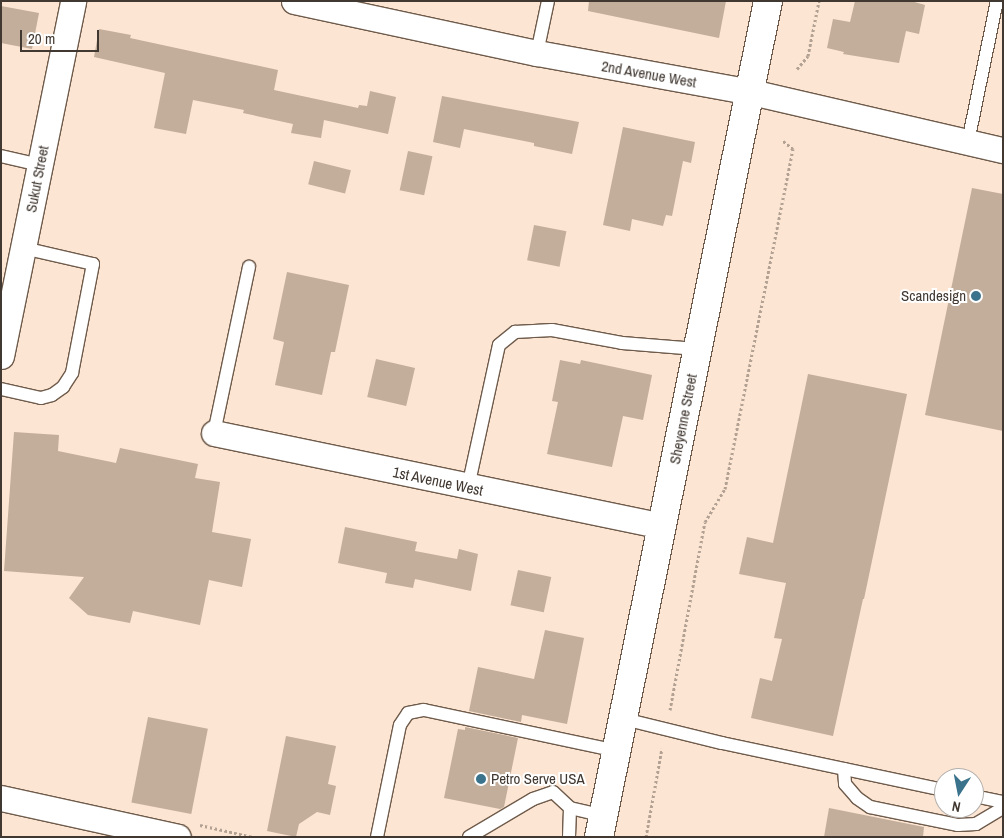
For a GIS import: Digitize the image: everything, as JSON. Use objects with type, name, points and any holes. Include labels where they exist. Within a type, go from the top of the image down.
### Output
[{"type":"main road","name":"Sheyenne Street","points":[[602,826],[768,1]]},
{"type":"street","name":"Sukut Street","points":[[1,356],[73,1]]},
{"type":"street","name":"2nd Avenue West","points":[[294,1],[537,53],[750,92],[1003,150]]},
{"type":"street","name":"1st Avenue West","points":[[214,433],[468,488],[662,526]]},
{"type":"street","points":[[7,802],[178,837]]},
{"type":"lane","points":[[537,53],[548,1]]},
{"type":"lane","points":[[968,142],[997,1]]},
{"type":"lane","points":[[1,156],[40,165]]},
{"type":"lane","points":[[1,389],[41,398],[52,395],[63,387],[72,373],[93,264],[23,248]]},
{"type":"lane","points":[[214,433],[249,268]]},
{"type":"lane","points":[[468,488],[499,345],[516,332],[552,330],[622,343],[697,349]]},
{"type":"lane","points":[[377,837],[400,725],[408,713],[424,710],[617,750]]},
{"type":"lane","points":[[624,719],[666,730],[934,788]]},
{"type":"lane","points":[[844,769],[845,784],[856,798],[870,807],[958,825],[976,824],[1003,808]]},
{"type":"lane","points":[[470,837],[533,799],[553,792],[570,808],[602,826]]},
{"type":"lane","points":[[984,798],[1003,802]]},
{"type":"lane","points":[[566,829],[570,808]]},
{"type":"path","points":[[797,69],[808,56],[819,1]]},
{"type":"path","points":[[646,837],[705,522],[725,490],[794,148],[782,140]]},
{"type":"building","points":[[589,1],[726,1],[719,38],[588,11]]},
{"type":"building","points":[[855,1],[911,1],[925,5],[919,34],[906,31],[899,63],[843,54],[844,52],[827,48],[833,19],[850,22]]},
{"type":"building","points":[[1,6],[39,13],[32,49],[1,43]]},
{"type":"building","points":[[99,29],[131,35],[130,38],[278,70],[274,90],[358,108],[359,105],[367,106],[370,91],[396,97],[388,134],[324,120],[321,138],[291,133],[293,124],[243,113],[244,110],[193,100],[186,134],[154,128],[165,73],[94,57]]},
{"type":"building","points":[[442,96],[579,122],[572,154],[534,146],[534,143],[464,129],[460,148],[433,142]]},
{"type":"building","points":[[623,127],[695,142],[691,163],[683,161],[672,216],[666,215],[663,226],[632,219],[630,231],[603,225]]},
{"type":"building","points":[[408,151],[432,156],[424,195],[400,190]]},
{"type":"building","points":[[314,161],[351,170],[345,193],[308,184]]},
{"type":"building","name":"Scandesign","points":[[972,188],[1003,194],[1003,431],[925,415]]},
{"type":"building","points":[[534,225],[566,231],[560,267],[527,260]]},
{"type":"building","points":[[287,272],[349,285],[335,352],[331,352],[322,395],[275,385],[284,342],[273,339]]},
{"type":"building","points":[[376,359],[415,368],[406,406],[367,397]]},
{"type":"building","points":[[560,360],[580,364],[581,360],[652,375],[643,420],[623,416],[612,467],[547,454],[558,402],[552,401]]},
{"type":"building","points":[[808,374],[907,394],[833,736],[751,718],[760,678],[772,681],[782,639],[774,638],[786,583],[739,574],[747,537],[773,543]]},
{"type":"building","points":[[14,432],[59,435],[58,451],[116,463],[120,448],[198,464],[195,478],[220,482],[212,532],[251,539],[242,587],[209,580],[200,625],[133,611],[130,623],[88,615],[69,598],[84,577],[4,571]]},
{"type":"building","points":[[345,527],[417,542],[415,551],[457,559],[459,549],[478,554],[471,591],[415,579],[413,588],[385,583],[387,573],[338,563]]},
{"type":"building","points":[[518,570],[551,577],[544,612],[511,605]]},
{"type":"building","points":[[545,630],[584,638],[567,724],[522,715],[521,722],[469,711],[478,667],[534,679]]},
{"type":"building","points":[[148,717],[208,729],[191,814],[131,802]]},
{"type":"building","points":[[465,727],[518,738],[504,807],[500,809],[444,798],[458,729],[465,730]]},
{"type":"building","points":[[286,736],[336,746],[328,784],[336,786],[330,815],[317,812],[299,824],[296,837],[267,831]]},
{"type":"building","points":[[829,808],[924,827],[923,837],[824,837]]},
{"type":"place","name":"Scandesign","points":[[976,296]]},
{"type":"place","name":"Petro Serve USA","points":[[481,779]]}]
